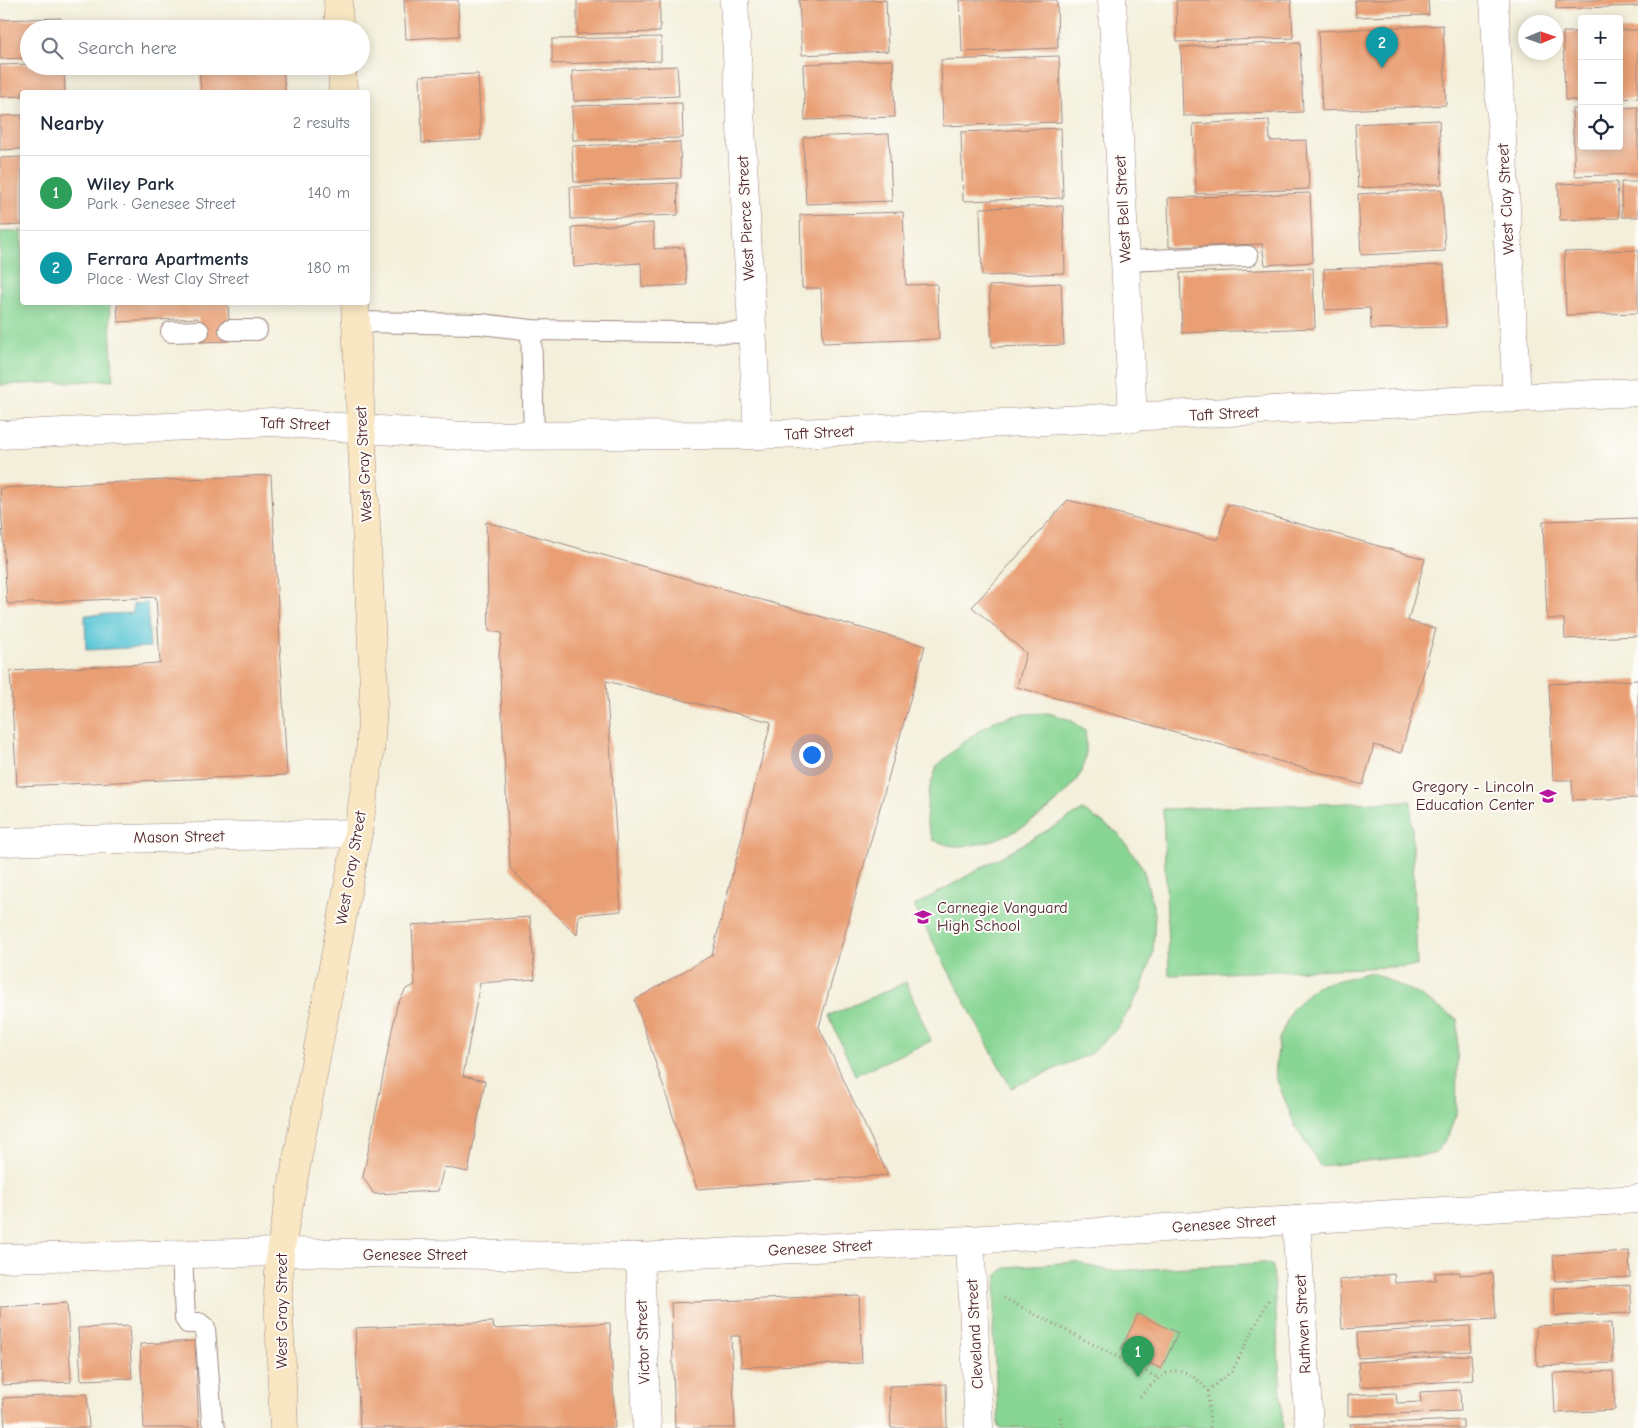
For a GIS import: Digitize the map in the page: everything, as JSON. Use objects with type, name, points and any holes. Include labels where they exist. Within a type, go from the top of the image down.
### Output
[{"type":"main road","points":[[338,0],[339,20]]},
{"type":"main road","points":[[342,75],[343,90]]},
{"type":"main road","name":"West Gray Street","points":[[284,1428],[278,1293],[280,1252],[358,833],[370,752],[374,686],[355,312]]},
{"type":"street","name":"West Pierce Street","points":[[734,0],[758,436]]},
{"type":"street","name":"West Bell Street","points":[[1112,0],[1133,418]]},
{"type":"street","name":"West Clay Street","points":[[1494,0],[1517,398]]},
{"type":"street","name":"Taft Street","points":[[0,435],[272,422],[362,427],[462,436],[758,436],[1638,392]]},
{"type":"street","name":"Mason Street","points":[[0,842],[358,833]]},
{"type":"street","name":"Genesee Street","points":[[0,1258],[280,1252],[640,1257],[970,1240],[1638,1198]]},
{"type":"street","name":"Ruthven Street","points":[[1296,1220],[1309,1428]]},
{"type":"street","name":"Cleveland Street","points":[[970,1240],[979,1428]]},
{"type":"street","name":"Victor Street","points":[[640,1257],[647,1428]]},
{"type":"lane","points":[[1125,261],[1248,256]]},
{"type":"lane","points":[[355,312],[531,330],[752,333]]},
{"type":"lane","points":[[229,330],[257,330]]},
{"type":"lane","points":[[531,330],[534,436]]},
{"type":"lane","points":[[171,332],[199,331]]},
{"type":"lane","points":[[182,1255],[185,1318],[188,1323],[199,1323],[205,1328],[212,1421],[215,1428]]},
{"type":"path","points":[[995,1293],[1156,1377]]},
{"type":"path","points":[[1208,1391],[1232,1371],[1270,1296]]},
{"type":"path","points":[[1140,1397],[1156,1377],[1176,1370],[1189,1372],[1208,1391],[1210,1428]]},
{"type":"path","points":[[1060,1417],[1063,1428]]},
{"type":"green space","points":[[20,231],[20,305],[109,305],[113,380],[0,385],[0,232]]},
{"type":"green space","points":[[1048,713],[1071,720],[1085,731],[1084,766],[1069,790],[1041,815],[1008,834],[991,841],[956,846],[933,840],[926,821],[928,793],[937,766],[967,739],[994,721],[1021,714]]},
{"type":"green space","points":[[1411,801],[1417,966],[1169,975],[1163,809]]},
{"type":"green space","points":[[1083,810],[1118,833],[1143,868],[1155,913],[1153,953],[1141,990],[1118,1028],[1090,1054],[1011,1088],[914,906]]},
{"type":"green space","points":[[1371,972],[1416,993],[1458,1020],[1456,1114],[1448,1136],[1435,1154],[1320,1166],[1295,1126],[1275,1075],[1279,1039],[1292,1009],[1316,986]]},
{"type":"green space","points":[[906,982],[931,1041],[855,1075],[829,1016]]},
{"type":"green space","points":[[1075,1262],[1110,1271],[1265,1263],[1273,1266],[1283,1428],[999,1428],[993,1331],[997,1275],[1007,1267]]},
{"type":"water","points":[[147,603],[150,647],[86,650],[85,615],[133,613],[133,604]]},
{"type":"building","points":[[404,0],[458,0],[459,36],[406,39]]},
{"type":"building","points":[[577,0],[660,0],[660,32],[577,34]]},
{"type":"building","points":[[799,0],[886,0],[888,51],[802,55]]},
{"type":"building","points":[[960,0],[1057,0],[1058,48],[962,52]]},
{"type":"building","points":[[1176,0],[1291,0],[1293,38],[1177,42]]},
{"type":"building","points":[[1355,0],[1428,0],[1429,15],[1356,17]]},
{"type":"building","points":[[1556,0],[1638,0],[1638,6],[1556,9]]},
{"type":"building","points":[[61,18],[61,20],[20,20],[20,58],[0,59],[0,20]]},
{"type":"building","points":[[1443,25],[1446,105],[1322,111],[1318,31]]},
{"type":"building","points":[[1623,30],[1638,30],[1638,98],[1623,99]]},
{"type":"building","points":[[1563,32],[1578,32],[1578,100],[1565,100]]},
{"type":"building","points":[[661,37],[661,61],[552,64],[552,39]]},
{"type":"building","points":[[1300,42],[1303,112],[1183,116],[1181,47]]},
{"type":"building","points":[[1059,56],[1061,122],[943,126],[941,60]]},
{"type":"building","points":[[893,60],[895,117],[805,120],[803,64]]},
{"type":"building","points":[[20,64],[20,75],[64,75],[65,90],[20,90],[20,96],[0,97],[0,65]]},
{"type":"building","points":[[677,66],[679,96],[574,101],[572,71]]},
{"type":"building","points":[[478,74],[481,140],[422,143],[420,76]]},
{"type":"building","points":[[200,75],[284,75],[285,90],[201,90]]},
{"type":"building","points":[[682,103],[683,138],[573,140],[572,106]]},
{"type":"building","points":[[1638,107],[1638,174],[1575,176],[1572,109],[1578,109],[1578,150],[1623,150],[1623,108]]},
{"type":"building","points":[[20,115],[20,149],[0,150],[0,116]]},
{"type":"building","points":[[1269,120],[1270,141],[1307,140],[1309,189],[1196,194],[1193,124]]},
{"type":"building","points":[[1439,120],[1442,184],[1358,188],[1355,124]]},
{"type":"building","points":[[1061,128],[1063,198],[963,201],[961,132]]},
{"type":"building","points":[[889,134],[892,201],[806,204],[803,137]]},
{"type":"building","points":[[680,142],[681,178],[574,182],[572,146]]},
{"type":"building","points":[[20,157],[20,225],[0,226],[0,158]]},
{"type":"building","points":[[1617,182],[1619,218],[1560,220],[1558,184]]},
{"type":"building","points":[[1621,182],[1638,182],[1638,217],[1622,217]]},
{"type":"building","points":[[677,183],[678,215],[571,219],[570,187]]},
{"type":"building","points":[[1442,189],[1445,251],[1361,255],[1358,194]]},
{"type":"building","points":[[1310,193],[1313,262],[1265,265],[1262,244],[1169,247],[1168,198]]},
{"type":"building","points":[[1063,206],[1065,273],[982,276],[980,208]]},
{"type":"building","points":[[903,212],[906,285],[937,284],[939,339],[823,343],[821,288],[802,288],[800,215]]},
{"type":"building","points":[[653,223],[654,249],[684,247],[687,285],[642,287],[641,263],[574,267],[572,227]]},
{"type":"building","points":[[1638,250],[1638,313],[1566,315],[1564,252]]},
{"type":"building","points":[[1444,265],[1446,327],[1371,329],[1370,308],[1325,310],[1324,269]]},
{"type":"building","points":[[1313,268],[1315,328],[1182,333],[1180,273]]},
{"type":"building","points":[[1061,283],[1064,345],[992,347],[989,286]]},
{"type":"building","points":[[117,305],[228,305],[230,341],[199,342],[198,318],[118,322]]},
{"type":"building","points":[[271,475],[287,775],[17,786],[10,671],[160,663],[156,597],[7,604],[0,488]]},
{"type":"building","points":[[1068,500],[1218,540],[1228,504],[1425,559],[1408,621],[1436,629],[1401,753],[1374,745],[1363,785],[1017,687],[1026,653],[972,607]]},
{"type":"building","points":[[1638,518],[1638,636],[1565,639],[1564,619],[1547,619],[1543,521]]},
{"type":"building","points":[[486,522],[925,646],[819,1027],[888,1175],[697,1189],[635,1000],[712,955],[771,722],[606,681],[621,911],[579,915],[577,935],[510,868],[499,656],[502,633],[489,631]]},
{"type":"building","points":[[1638,680],[1638,798],[1573,800],[1572,780],[1553,780],[1549,684]]},
{"type":"building","points":[[530,917],[535,979],[480,983],[463,1076],[485,1081],[468,1172],[444,1167],[438,1191],[374,1194],[363,1177],[397,1005],[406,989],[415,985],[412,925]]},
{"type":"building","points":[[1629,1251],[1630,1277],[1555,1281],[1553,1255]]},
{"type":"building","points":[[1460,1272],[1460,1275],[1493,1273],[1496,1319],[1342,1329],[1339,1280],[1394,1274],[1395,1283],[1436,1280],[1435,1273]]},
{"type":"building","points":[[1630,1285],[1632,1313],[1555,1316],[1554,1288]]},
{"type":"building","points":[[859,1295],[862,1363],[741,1367],[740,1336],[731,1336],[735,1428],[675,1428],[671,1303]]},
{"type":"building","points":[[67,1303],[71,1382],[2,1385],[0,1307]]},
{"type":"building","points":[[1138,1314],[1178,1333],[1161,1369],[1121,1349]]},
{"type":"building","points":[[493,1322],[494,1329],[610,1323],[615,1428],[360,1428],[355,1328]]},
{"type":"building","points":[[1611,1323],[1613,1363],[1537,1366],[1536,1326]]},
{"type":"building","points":[[129,1326],[132,1378],[81,1380],[78,1328]]},
{"type":"building","points":[[1470,1326],[1471,1351],[1358,1358],[1357,1333]]},
{"type":"building","points":[[195,1341],[199,1428],[144,1428],[140,1344]]},
{"type":"building","points":[[1471,1355],[1473,1380],[1360,1387],[1358,1362]]},
{"type":"building","points":[[1613,1371],[1615,1410],[1555,1413],[1553,1373]]},
{"type":"building","points":[[946,1384],[947,1428],[891,1428],[889,1386]]},
{"type":"building","points":[[1460,1390],[1461,1411],[1348,1416],[1348,1395],[1396,1393],[1397,1403],[1421,1402],[1420,1392]]},
{"type":"building","points":[[87,1394],[89,1428],[5,1428],[3,1398]]},
{"type":"building","points":[[1463,1420],[1463,1428],[1351,1428],[1350,1424]]},
{"type":"place","name":"Ferrara Apartments","points":[[1382,68]]},
{"type":"place","name":"Gregory - Lincoln Education Center","points":[[1548,796]]},
{"type":"place","name":"Carnegie Vanguard High School","points":[[923,917]]},
{"type":"place","name":"Wiley Park","points":[[1138,1377]]}]
